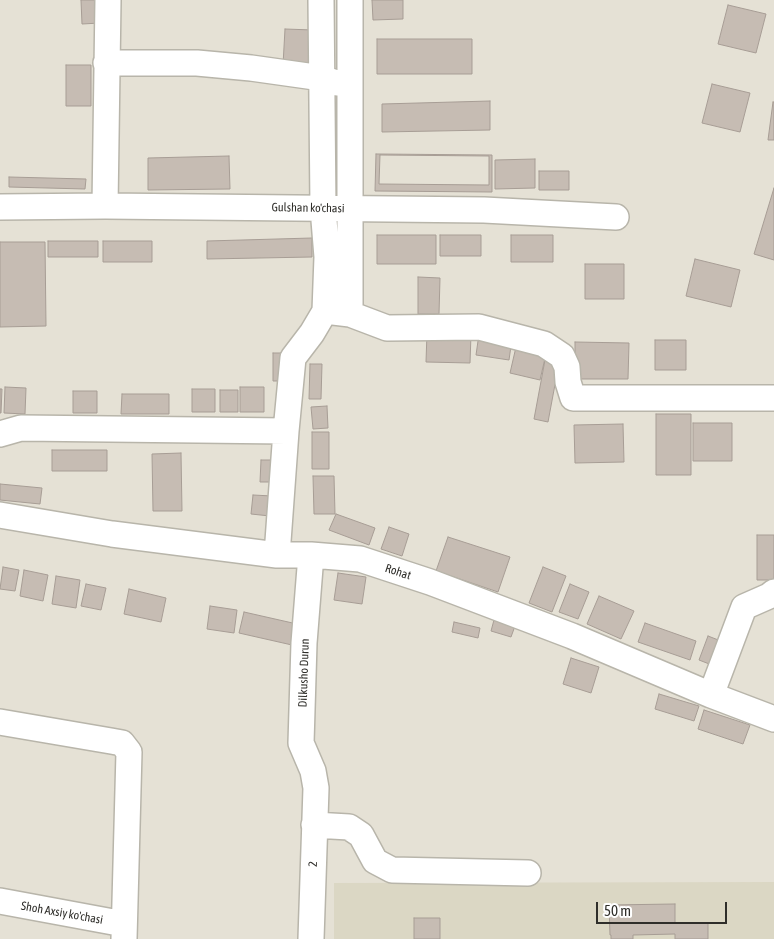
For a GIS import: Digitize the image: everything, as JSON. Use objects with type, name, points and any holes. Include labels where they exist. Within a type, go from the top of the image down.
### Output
[{"type":"street","points":[[105,206],[108,0]]},
{"type":"street","points":[[277,555],[293,358],[325,311],[327,257],[322,208],[321,0]]},
{"type":"street","points":[[350,0],[350,314]]},
{"type":"street","points":[[106,63],[197,63],[251,68],[350,84]]},
{"type":"street","name":"Gulshan ko'chasi","points":[[0,207],[105,206],[484,210],[616,217]]},
{"type":"street","points":[[325,311],[350,314],[387,328],[480,327],[544,344],[562,356],[567,367],[568,382],[574,398],[774,398]]},
{"type":"street","points":[[0,434],[21,428],[286,431]]},
{"type":"street","name":"Rohat","points":[[0,515],[112,534],[277,555],[311,555],[360,559],[430,582],[572,636],[711,695],[774,719]]},
{"type":"street","name":"Dilkusho Durun","points":[[311,555],[304,643],[301,744],[313,770],[316,788]]},
{"type":"street","points":[[711,695],[744,608],[774,592]]},
{"type":"street","points":[[0,722],[122,743],[128,752],[124,932]]},
{"type":"street","name":"2","points":[[311,939],[316,788]]},
{"type":"street","points":[[314,825],[349,827],[361,835],[375,861],[392,870],[528,873]]},
{"type":"street","name":"Shoh Axsiy ko'chasi","points":[[0,901],[124,932]]},
{"type":"shaded area","points":[[774,882],[774,939],[334,939],[334,883]]},
{"type":"building","points":[[81,0],[99,0],[100,23],[82,24]]},
{"type":"building","points":[[372,0],[403,0],[403,19],[373,20]]},
{"type":"building","points":[[728,5],[766,14],[756,53],[718,44]]},
{"type":"building","points":[[285,29],[313,30],[311,66],[283,65]]},
{"type":"building","points":[[377,39],[472,39],[472,74],[377,74]]},
{"type":"building","points":[[66,65],[91,65],[91,106],[66,106]]},
{"type":"building","points":[[712,84],[750,93],[740,132],[702,123]]},
{"type":"building","points":[[490,101],[490,130],[382,132],[382,104]]},
{"type":"building","points":[[773,102],[774,140],[768,140]]},
{"type":"building","points":[[376,154],[492,155],[492,192],[375,191]]},
{"type":"building","points":[[380,155],[489,156],[489,185],[379,184]]},
{"type":"building","points":[[229,156],[230,189],[148,190],[148,158]]},
{"type":"building","points":[[535,159],[535,188],[495,189],[495,160]]},
{"type":"building","points":[[539,171],[569,171],[569,190],[539,190]]},
{"type":"building","points":[[9,177],[86,179],[85,189],[9,187]]},
{"type":"building","points":[[774,188],[774,260],[754,254]]},
{"type":"building","points":[[377,235],[436,235],[436,264],[377,264]]},
{"type":"building","points":[[440,235],[481,235],[481,256],[440,256]]},
{"type":"building","points":[[511,235],[553,235],[553,262],[511,262]]},
{"type":"building","points":[[312,238],[312,257],[207,259],[207,241]]},
{"type":"building","points":[[48,241],[98,241],[98,257],[48,257]]},
{"type":"building","points":[[103,241],[152,241],[152,262],[103,262]]},
{"type":"building","points":[[0,242],[45,242],[46,326],[0,327]]},
{"type":"building","points":[[695,259],[740,270],[731,307],[686,296]]},
{"type":"building","points":[[585,264],[624,264],[624,299],[585,299]]},
{"type":"building","points":[[418,277],[440,278],[439,314],[418,314]]},
{"type":"building","points":[[427,333],[471,334],[470,363],[426,362]]},
{"type":"building","points":[[479,334],[512,339],[509,360],[476,355]]},
{"type":"building","points":[[655,340],[686,340],[686,370],[655,370]]},
{"type":"building","points":[[575,342],[629,343],[628,379],[575,379]]},
{"type":"building","points":[[516,347],[546,354],[540,380],[510,373]]},
{"type":"building","points":[[273,353],[283,353],[283,381],[273,381]]},
{"type":"building","points":[[545,360],[559,363],[548,422],[534,419]]},
{"type":"building","points":[[310,364],[322,364],[321,399],[309,399]]},
{"type":"building","points":[[5,387],[26,388],[25,414],[4,413]]},
{"type":"building","points":[[240,387],[264,387],[264,412],[240,412]]},
{"type":"building","points":[[0,389],[2,389],[1,413],[0,413]]},
{"type":"building","points":[[192,389],[215,389],[215,412],[192,412]]},
{"type":"building","points":[[220,390],[238,390],[238,412],[220,412]]},
{"type":"building","points":[[73,391],[97,391],[97,413],[73,413]]},
{"type":"building","points":[[122,394],[169,394],[169,414],[121,414]]},
{"type":"building","points":[[327,406],[328,428],[313,429],[311,407]]},
{"type":"building","points":[[656,414],[691,414],[691,475],[656,475]]},
{"type":"building","points":[[693,423],[732,423],[732,461],[693,461]]},
{"type":"building","points":[[623,424],[624,462],[575,463],[574,425]]},
{"type":"building","points":[[312,432],[329,432],[329,469],[312,469]]},
{"type":"building","points":[[52,450],[107,450],[107,471],[52,471]]},
{"type":"building","points":[[181,453],[182,511],[153,511],[152,454]]},
{"type":"building","points":[[261,460],[275,460],[274,482],[260,482]]},
{"type":"building","points":[[313,476],[334,476],[335,514],[314,514]]},
{"type":"building","points":[[0,484],[42,488],[40,504],[0,500]]},
{"type":"building","points":[[253,495],[272,496],[270,516],[251,514]]},
{"type":"building","points":[[336,514],[375,528],[369,545],[329,530]]},
{"type":"building","points":[[389,527],[409,534],[402,556],[381,549]]},
{"type":"building","points":[[757,535],[774,535],[774,580],[757,580]]},
{"type":"building","points":[[448,537],[510,557],[498,592],[436,571]]},
{"type":"building","points":[[3,567],[19,570],[15,591],[0,589]]},
{"type":"building","points":[[543,567],[566,576],[552,612],[529,603]]},
{"type":"building","points":[[24,570],[48,575],[43,601],[20,596]]},
{"type":"building","points":[[338,573],[366,577],[362,604],[334,600]]},
{"type":"building","points":[[56,576],[80,580],[76,608],[52,604]]},
{"type":"building","points":[[86,584],[106,588],[101,610],[81,606]]},
{"type":"building","points":[[570,584],[589,592],[578,619],[559,612]]},
{"type":"building","points":[[129,589],[166,598],[161,622],[124,614]]},
{"type":"building","points":[[599,596],[634,611],[621,639],[587,624]]},
{"type":"building","points":[[210,606],[237,610],[234,633],[207,629]]},
{"type":"building","points":[[244,612],[297,624],[292,645],[239,633]]},
{"type":"building","points":[[494,620],[515,626],[511,637],[491,631]]},
{"type":"building","points":[[454,622],[480,628],[478,638],[452,632]]},
{"type":"building","points":[[645,623],[696,641],[690,660],[638,642]]},
{"type":"building","points":[[708,636],[726,643],[717,667],[699,660]]},
{"type":"building","points":[[571,658],[599,667],[591,693],[563,684]]},
{"type":"building","points":[[659,694],[699,706],[694,721],[655,709]]},
{"type":"building","points":[[704,710],[750,725],[743,744],[698,729]]},
{"type":"building","points":[[675,904],[675,923],[708,923],[708,939],[675,939],[675,934],[633,935],[633,939],[611,939],[609,905]]},
{"type":"building","points":[[414,918],[440,918],[440,939],[414,939]]}]
